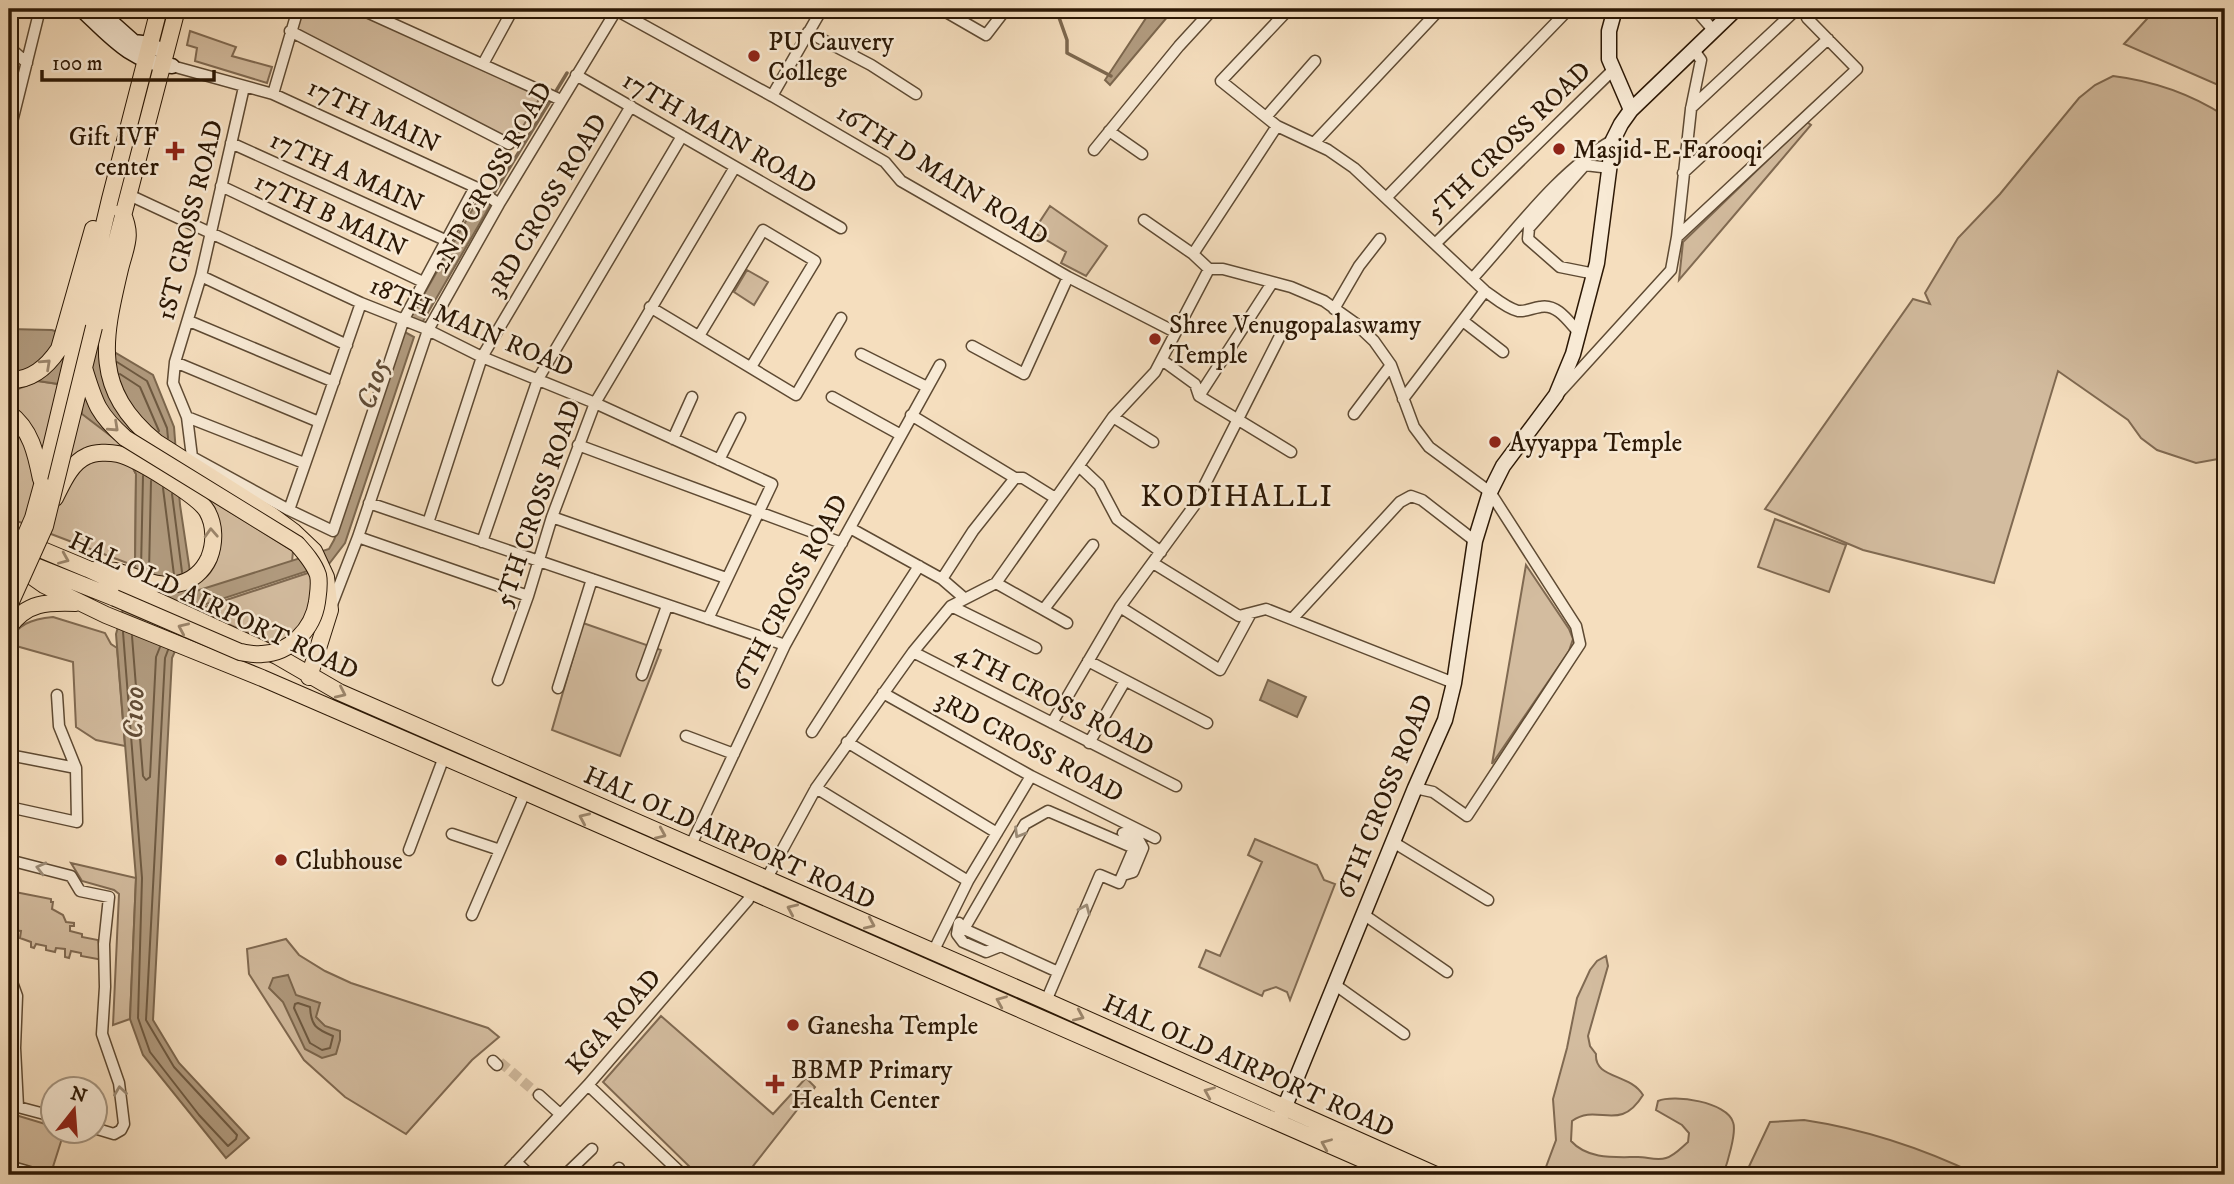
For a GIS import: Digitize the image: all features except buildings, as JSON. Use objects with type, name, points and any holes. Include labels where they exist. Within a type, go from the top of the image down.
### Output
[{"type":"main road","points":[[44,585],[9,573],[33,518],[42,485],[80,326],[115,210],[145,60],[159,9]]},
{"type":"main road","points":[[9,558],[121,586],[240,652],[262,654],[293,643],[303,634],[316,608],[318,575],[297,544],[125,438],[100,412],[83,368],[80,326],[94,223],[115,210],[127,194],[167,62],[177,9]]},
{"type":"main road","points":[[115,210],[130,229],[107,323],[109,375],[117,396],[140,429],[271,515],[295,532],[314,551],[322,566],[330,596],[330,610],[309,677]]},
{"type":"main road","points":[[9,380],[30,377],[50,363],[80,326]]},
{"type":"main road","points":[[11,614],[45,526],[83,368]]},
{"type":"main road","points":[[9,413],[29,435],[42,485]]},
{"type":"main road","points":[[49,510],[76,462],[89,454],[117,453],[129,458],[198,500],[208,512],[214,537],[210,556],[198,575],[181,583],[121,586]]},
{"type":"main road","name":"HAL OLD AIRPORT ROAD","points":[[9,536],[88,569],[277,656],[309,677],[1436,1175]]},
{"type":"main road","name":"HAL OLD AIRPORT ROAD","points":[[9,558],[44,585],[106,615],[181,645],[441,764],[525,792],[1396,1175]]},
{"type":"main road","points":[[11,614],[45,602],[81,603]]},
{"type":"street","points":[[9,134],[40,9]]},
{"type":"street","points":[[81,9],[132,56],[167,62],[244,87]]},
{"type":"street","points":[[97,9],[134,41],[150,44],[167,62]]},
{"type":"street","points":[[273,94],[298,9]]},
{"type":"street","points":[[360,9],[557,99]]},
{"type":"street","points":[[483,64],[511,12],[496,9]]},
{"type":"street","name":"2ND CROSS ROAD","points":[[330,610],[358,537],[426,329],[557,99],[576,75],[616,9]]},
{"type":"street","name":"16TH D MAIN ROAD","points":[[616,9],[885,162],[901,181],[1068,277],[1175,332]]},
{"type":"street","points":[[941,9],[986,35],[1006,9]]},
{"type":"street","points":[[1094,150],[1179,46],[1213,9]]},
{"type":"street","points":[[1289,9],[1221,81],[1277,126],[1314,143],[1354,168],[1485,291],[1515,310],[1551,307],[1563,315],[1579,333]]},
{"type":"street","points":[[1314,143],[1440,9]]},
{"type":"street","points":[[1386,198],[1569,9]]},
{"type":"street","points":[[1616,9],[1608,42],[1609,59],[1631,110]]},
{"type":"street","points":[[1695,9],[1714,30]]},
{"type":"street","name":"6TH CROSS ROAD","points":[[1280,1123],[1277,1103],[1294,1083],[1415,788],[1446,720],[1475,541],[1490,492],[1503,466],[1556,396],[1579,333],[1595,274],[1613,140],[1631,110],[1737,9]]},
{"type":"street","points":[[1677,237],[1857,69],[1796,9],[1691,108]]},
{"type":"street","points":[[1807,18],[1815,9]]},
{"type":"street","points":[[772,96],[818,10]]},
{"type":"street","points":[[290,31],[509,144]]},
{"type":"street","points":[[808,32],[872,65],[916,94]]},
{"type":"street","points":[[1683,173],[1828,39]]},
{"type":"street","points":[[9,47],[27,63]]},
{"type":"street","points":[[1556,396],[1671,270],[1691,108],[1701,60],[1694,50]]},
{"type":"street","points":[[1266,117],[1315,61]]},
{"type":"street","name":"5TH CROSS ROAD","points":[[1436,243],[1612,71]]},
{"type":"street","name":"17TH MAIN ROAD","points":[[576,75],[841,228]]},
{"type":"street","name":"17TH MAIN","points":[[244,87],[273,94],[478,189]]},
{"type":"street","name":"1ST CROSS ROAD","points":[[175,362],[201,276],[244,87]]},
{"type":"street","name":"3RD CROSS ROAD","points":[[428,523],[482,357],[631,106]]},
{"type":"street","points":[[1193,254],[1277,126]]},
{"type":"street","points":[[1110,131],[1142,154]]},
{"type":"street","points":[[482,542],[538,379],[682,136]]},
{"type":"street","points":[[1472,279],[1567,173],[1593,151],[1613,140]]},
{"type":"street","name":"17TH A MAIN","points":[[231,144],[445,240]]},
{"type":"street","points":[[1595,274],[1560,267],[1528,239],[1529,228],[1580,169],[1589,164],[1610,168]]},
{"type":"street","name":"5TH CROSS ROAD","points":[[498,680],[552,517],[595,403],[736,167]]},
{"type":"street","name":"17TH B MAIN","points":[[221,186],[422,282]]},
{"type":"street","points":[[320,422],[175,362],[173,383],[187,417],[192,457],[333,531],[406,320],[422,282],[478,189],[496,202]]},
{"type":"street","name":"18TH MAIN ROAD","points":[[127,194],[360,303],[406,320],[482,357],[595,403],[772,484],[758,512]]},
{"type":"street","points":[[1144,220],[1193,254],[1209,269],[1223,269],[1291,287],[1334,309],[1374,341],[1391,365],[1414,427],[1429,447],[1490,492],[1576,626],[1580,643],[1467,816],[1433,792],[1415,788]]},
{"type":"street","points":[[699,336],[763,230],[815,261],[751,368]]},
{"type":"street","points":[[1334,309],[1359,266],[1380,239]]},
{"type":"street","points":[[767,878],[816,788],[913,652],[951,606],[996,583],[1113,417],[1155,372],[1209,269]]},
{"type":"street","points":[[201,276],[347,345]]},
{"type":"street","points":[[972,346],[1024,374],[1068,277]]},
{"type":"street","points":[[1199,396],[1272,283]]},
{"type":"street","points":[[1404,399],[1485,291]]},
{"type":"street","points":[[289,510],[360,303]]},
{"type":"street","points":[[650,307],[796,395],[841,318]]},
{"type":"street","points":[[189,321],[334,382]]},
{"type":"street","points":[[1463,321],[1503,352]]},
{"type":"street","points":[[1052,723],[1120,607],[1194,506],[1281,334]]},
{"type":"street","points":[[861,354],[927,387]]},
{"type":"street","points":[[1162,360],[1195,384],[1199,396],[1291,452]]},
{"type":"street","name":"6TH CROSS ROAD","points":[[690,846],[785,645],[940,365]]},
{"type":"street","points":[[1354,414],[1391,365]]},
{"type":"street","points":[[673,439],[692,397]]},
{"type":"street","points":[[832,397],[901,435]]},
{"type":"street","points":[[911,415],[1015,478],[1023,478],[1052,496],[1057,496]]},
{"type":"street","points":[[187,417],[304,463]]},
{"type":"street","points":[[1113,417],[1153,442]]},
{"type":"street","points":[[719,460],[740,418]]},
{"type":"street","points":[[579,444],[842,543]]},
{"type":"street","points":[[1080,467],[1099,485],[1117,519],[1161,552]]},
{"type":"street","points":[[942,579],[973,531],[1015,478]]},
{"type":"street","points":[[1293,618],[1400,502],[1410,496],[1422,500],[1475,541]]},
{"type":"street","points":[[369,503],[785,645]]},
{"type":"street","points":[[708,619],[758,512]]},
{"type":"street","points":[[552,517],[726,578]]},
{"type":"street","points":[[850,527],[942,579],[964,598]]},
{"type":"street","points":[[358,537],[528,596]]},
{"type":"street","points":[[1044,609],[1093,545]]},
{"type":"street","points":[[1153,562],[1239,616],[1266,609],[1454,683]]},
{"type":"street","points":[[813,732],[919,566]]},
{"type":"street","points":[[558,688],[592,579]]},
{"type":"street","points":[[996,583],[1067,623]]},
{"type":"street","points":[[642,675],[667,606]]},
{"type":"street","points":[[951,606],[1035,648]]},
{"type":"street","points":[[1120,607],[1220,670],[1251,613]]},
{"type":"street","name":"4TH CROSS ROAD","points":[[913,652],[1176,786]]},
{"type":"street","points":[[1088,661],[1207,723]]},
{"type":"street","points":[[1089,743],[1125,681]]},
{"type":"street","name":"3RD CROSS ROAD","points":[[883,693],[1031,776],[1155,838]]},
{"type":"street","points":[[9,807],[77,822],[76,768],[59,726],[57,695]]},
{"type":"street","points":[[686,736],[734,754]]},
{"type":"street","points":[[847,742],[998,833]]},
{"type":"street","points":[[9,755],[76,768]]},
{"type":"street","points":[[409,850],[441,764]]},
{"type":"street","points":[[933,952],[968,881],[1031,776]]},
{"type":"street","points":[[816,788],[968,881]]},
{"type":"street","points":[[472,915],[525,792]]},
{"type":"street","points":[[1046,1001],[1100,875],[1119,883],[1134,848],[1048,811],[1025,824],[964,929],[1058,972]]},
{"type":"street","points":[[1123,833],[1138,839],[1143,848],[1133,872],[1123,875]]},
{"type":"street","points":[[452,834],[500,850]]},
{"type":"street","points":[[1393,842],[1488,900]]},
{"type":"street","points":[[9,860],[71,876],[80,891],[109,897],[104,944],[106,987],[102,1034],[120,1083],[124,1124],[121,1130],[114,1134],[108,1132]]},
{"type":"street","name":"KGA ROAD","points":[[504,1175],[588,1085],[748,900],[751,891]]},
{"type":"street","points":[[1363,914],[1447,972]]},
{"type":"street","points":[[959,923],[957,934],[963,942],[986,952],[1001,946]]},
{"type":"street","points":[[9,974],[17,996],[15,1048],[18,1107],[38,1112]]},
{"type":"street","points":[[1334,984],[1404,1034]]},
{"type":"street","points":[[588,1085],[683,1175]]},
{"type":"street","points":[[537,1097],[558,1116]]},
{"type":"street","points":[[565,1175],[592,1149]]},
{"type":"street","points":[[516,1162],[530,1175]]},
{"type":"street","points":[[9,1166],[40,1175]]},
{"type":"shaded area","points":[[304,9],[350,9],[541,96],[512,145],[296,30]]},
{"type":"shaded area","points":[[2156,9],[2225,9],[2225,88],[2124,44]]},
{"type":"shaded area","points":[[190,31],[236,47],[232,56],[272,67],[267,83],[195,61],[197,48],[187,45]]},
{"type":"shaded area","points":[[2113,76],[2172,90],[2225,116],[2225,455],[2196,463],[2157,450],[2141,438],[2128,420],[2058,371],[1994,583],[1863,550],[1765,509],[1913,299],[1930,304],[1925,293],[1958,238],[2000,194],[2079,98],[2095,85]]},
{"type":"shaded area","points":[[1807,122],[1811,125],[1679,280],[1683,242]]},
{"type":"shaded area","points":[[1050,206],[1107,246],[1086,276],[1061,263],[1066,252],[1033,232]]},
{"type":"shaded area","points":[[747,270],[768,282],[754,305],[734,292]]},
{"type":"shaded area","points":[[38,381],[78,387],[120,443],[136,474],[135,566],[9,518],[9,389],[18,389]]},
{"type":"shaded area","points":[[203,495],[293,551],[292,562],[193,593],[191,585],[209,574],[220,545],[216,513]]},
{"type":"shaded area","points":[[1775,519],[1846,545],[1829,592],[1758,567]]},
{"type":"shaded area","points":[[1526,565],[1573,639],[1569,651],[1492,764]]},
{"type":"shaded area","points":[[314,571],[313,624],[296,654],[196,610]]},
{"type":"shaded area","points":[[53,617],[105,633],[111,644],[117,648],[125,746],[96,740],[76,727],[73,662],[9,644],[20,627],[39,619]]},
{"type":"shaded area","points":[[583,623],[661,650],[620,756],[552,730]]},
{"type":"shaded area","points":[[1255,839],[1317,865],[1324,880],[1335,884],[1290,1000],[1287,992],[1276,987],[1264,991],[1262,996],[1199,967],[1206,950],[1220,956],[1262,862],[1248,855]]},
{"type":"shaded area","points":[[71,863],[136,878],[130,1019],[113,1025],[119,894],[114,890],[82,881]]},
{"type":"shaded area","points":[[15,892],[51,899],[52,909],[63,915],[66,922],[74,923],[74,926],[70,926],[70,931],[98,940],[103,960],[81,956],[81,953],[71,951],[69,958],[65,957],[65,949],[56,948],[55,952],[36,944],[34,948],[31,947],[31,942],[20,938],[21,931],[9,930],[9,894],[14,895]]},
{"type":"shaded area","points":[[286,939],[299,955],[351,983],[488,1028],[499,1037],[472,1060],[406,1134],[345,1097],[304,1060],[249,974],[247,949]]},
{"type":"shaded area","points":[[1606,956],[1608,966],[1588,1036],[1590,1046],[1601,1068],[1630,1083],[1643,1095],[1634,1107],[1625,1113],[1591,1114],[1572,1121],[1571,1141],[1586,1152],[1603,1156],[1666,1158],[1688,1142],[1689,1133],[1682,1125],[1656,1110],[1658,1101],[1699,1101],[1721,1109],[1733,1122],[1733,1140],[1723,1175],[1543,1175],[1556,1140],[1553,1099],[1577,998],[1590,970],[1597,961]]},
{"type":"shaded area","points":[[661,1016],[773,1114],[806,1078],[815,1087],[746,1175],[698,1175],[603,1082]]},
{"type":"shaded area","points":[[9,1113],[38,1122],[38,1146],[60,1146],[51,1173],[9,1161]]},
{"type":"shaded area","points":[[1804,1120],[1893,1141],[1978,1175],[1745,1175],[1770,1122]]},
{"type":"water","points":[[1152,9],[1174,9],[1110,85],[1105,80]]},
{"type":"water","points":[[479,198],[491,204],[422,323],[411,317]]},
{"type":"water","name":"C100","points":[[9,329],[52,330],[109,349],[153,375],[174,427],[180,505],[193,592],[329,549],[350,497],[403,331],[414,337],[345,543],[329,564],[194,608],[172,658],[153,1020],[179,1063],[249,1138],[226,1158],[143,1055],[130,1019],[136,878],[116,634],[135,566],[136,474],[120,443],[82,414],[78,387],[38,381],[9,369]]},
{"type":"water","points":[[1268,680],[1306,697],[1297,717],[1260,700]]},
{"type":"water","points":[[288,975],[296,995],[320,1003],[316,1017],[325,1026],[340,1031],[336,1054],[322,1058],[305,1049],[283,1002],[269,988],[273,978]]},
{"type":"waterway","name":"C105","points":[[1056,9],[1067,40],[1067,53],[1111,76]]},
{"type":"waterway","name":"C105","points":[[491,198],[567,73]]},
{"type":"tunnel","points":[[500,1062],[539,1095]]},
{"type":"place","name":"PU Cauvery College","points":[[754,56]]},
{"type":"place","name":"Masjid-E-Farooqi","points":[[1559,149]]},
{"type":"place","name":"Gift IVF center","points":[[175,151]]},
{"type":"place","name":"Shree Venugopalaswamy Temple","points":[[1155,339]]},
{"type":"place","name":"Ayyappa Temple","points":[[1495,442]]},
{"type":"place","name":"Clubhouse","points":[[281,860]]},
{"type":"place","name":"Ganesha Temple","points":[[793,1025]]},
{"type":"place","name":"BBMP Primary Health Center","points":[[775,1084]]},
{"type":"district","name":"KODIHALLI","points":[[1237,496]]}]
